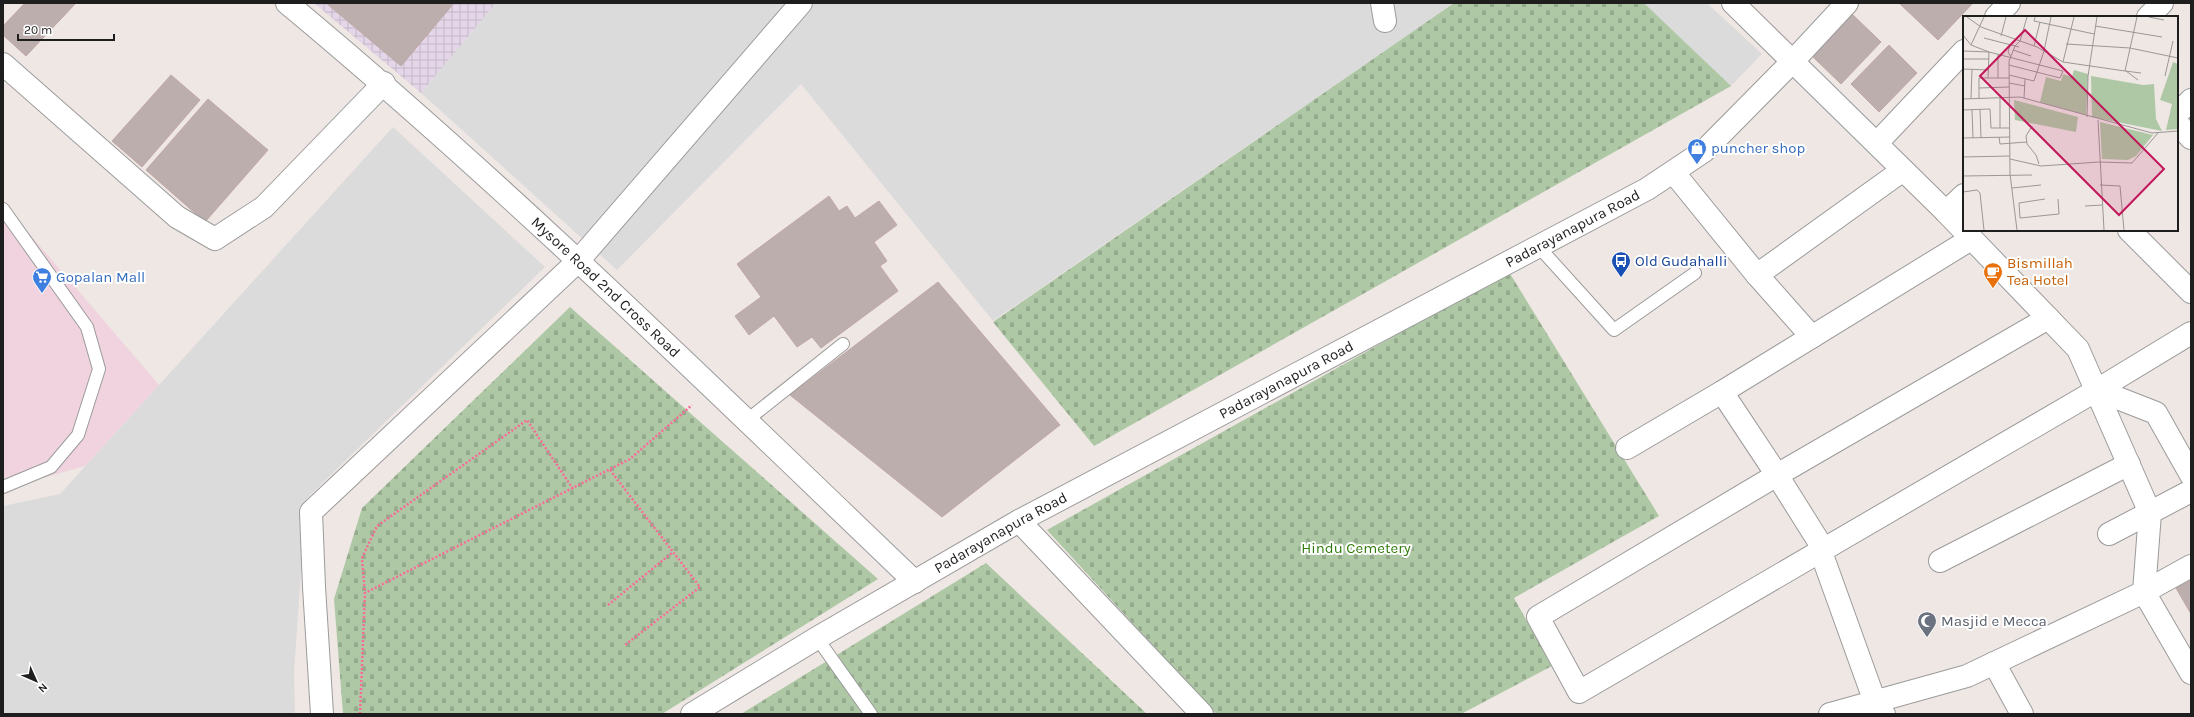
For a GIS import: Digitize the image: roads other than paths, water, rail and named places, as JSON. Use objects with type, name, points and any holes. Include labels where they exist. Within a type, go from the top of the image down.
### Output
[{"type":"street","name":"Mysore Road 2nd Cross Road","points":[[287,3],[384,83],[578,261],[915,582]]},
{"type":"street","points":[[322,714],[311,512],[578,261],[801,3]]},
{"type":"street","points":[[1733,3],[1877,143],[1963,230]]},
{"type":"street","name":"Padarayanapura Road","points":[[692,714],[817,638],[1019,521],[1647,189],[1674,173],[1704,151],[1793,61],[1847,3]]},
{"type":"street","points":[[1997,16],[2009,3]]},
{"type":"street","points":[[2149,16],[2162,3]]},
{"type":"street","points":[[1877,143],[1963,52]]},
{"type":"street","points":[[3,64],[177,217],[215,239],[264,207],[384,83]]},
{"type":"street","points":[[2178,113],[2191,100]]},
{"type":"street","points":[[2178,125],[2191,138]]},
{"type":"street","points":[[1757,275],[1904,170]]},
{"type":"street","points":[[1674,173],[1757,275],[1812,337]]},
{"type":"street","points":[[1946,212],[1963,196]]},
{"type":"street","points":[[1964,231],[2078,349],[2150,513],[2144,592],[2191,673]]},
{"type":"street","points":[[2129,231],[2191,292]]},
{"type":"street","points":[[1627,448],[1722,392],[1971,239]]},
{"type":"street","points":[[2048,318],[1777,475],[1538,617],[1579,692],[2097,390],[2191,333]]},
{"type":"street","points":[[2097,390],[2156,413],[2191,475]]},
{"type":"street","points":[[1722,392],[1824,550],[1822,552],[1880,708]]},
{"type":"street","points":[[1940,561],[2129,464]]},
{"type":"street","points":[[2109,534],[2191,491]]},
{"type":"street","points":[[1019,521],[1202,714]]},
{"type":"street","points":[[1830,714],[1880,708],[1967,676],[2144,592],[2191,566]]},
{"type":"street","points":[[1994,663],[2022,714]]},
{"type":"lane","points":[[3,209],[87,327],[99,369],[78,435],[51,468],[3,487]]},
{"type":"lane","points":[[1538,246],[1614,330],[1695,273]]},
{"type":"lane","points":[[746,421],[843,344]]},
{"type":"lane","points":[[817,638],[871,714]]},
{"type":"place","name":"puncher shop","points":[[1697,165]]},
{"type":"place","name":"Old Gudahalli","points":[[1621,278]]},
{"type":"place","name":"Bismillah Tea Hotel","points":[[1993,289]]},
{"type":"place","name":"Gopalan Mall","points":[[42,294]]},
{"type":"place","name":"Masjid e Mecca","points":[[1927,638]]},
{"type":"park label","name":"Hindu Cemetery","points":[[1356,548]]}]
